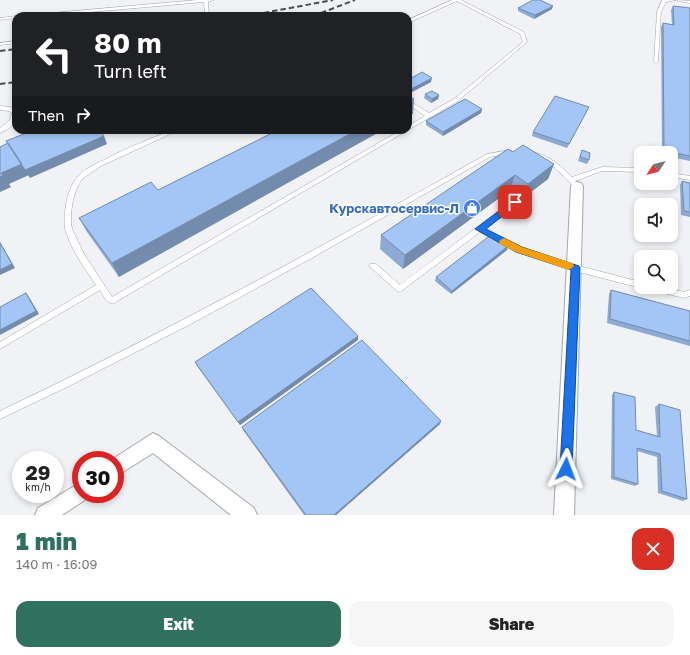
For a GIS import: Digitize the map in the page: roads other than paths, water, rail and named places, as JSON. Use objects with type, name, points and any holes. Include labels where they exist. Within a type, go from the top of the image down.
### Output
[{"type":"street","points":[[564,515],[575,268],[574,183]]},
{"type":"street","points":[[124,462],[153,442],[247,515]]},
{"type":"street","points":[[45,515],[72,497]]},
{"type":"lane","points":[[77,12],[212,0]]},
{"type":"lane","points":[[412,20],[457,0],[522,33],[525,42],[522,47],[456,100],[412,126]]},
{"type":"lane","points":[[656,62],[659,12],[664,1],[674,0]]},
{"type":"lane","points":[[680,0],[690,1]]},
{"type":"lane","points":[[206,1],[207,12]]},
{"type":"lane","points":[[0,19],[12,18]]},
{"type":"lane","points":[[0,44],[12,42]]},
{"type":"lane","points":[[412,105],[430,116]]},
{"type":"lane","points":[[0,108],[12,110]]},
{"type":"lane","points":[[0,131],[10,125],[12,122]]},
{"type":"lane","points":[[167,134],[92,168],[79,179],[70,198],[68,225],[81,257],[111,301],[398,134]]},
{"type":"lane","points":[[0,415],[66,384],[238,294],[489,155],[519,152],[536,153],[574,183],[602,169],[634,170]]},
{"type":"lane","points":[[678,176],[690,178]]},
{"type":"lane","points":[[372,266],[400,289],[515,202]]},
{"type":"lane","points":[[479,229],[519,249],[575,268],[634,282]]},
{"type":"lane","points":[[0,346],[101,286]]},
{"type":"lane","points":[[678,294],[684,295],[690,293]]},
{"type":"railway","points":[[268,12],[333,0]]},
{"type":"railway","points":[[324,12],[355,0]]},
{"type":"railway","points":[[0,51],[12,50]]},
{"type":"railway","points":[[0,84],[12,82]]},
{"type":"place","name":"Курскавтосервис-Л","points":[[472,208]]}]
